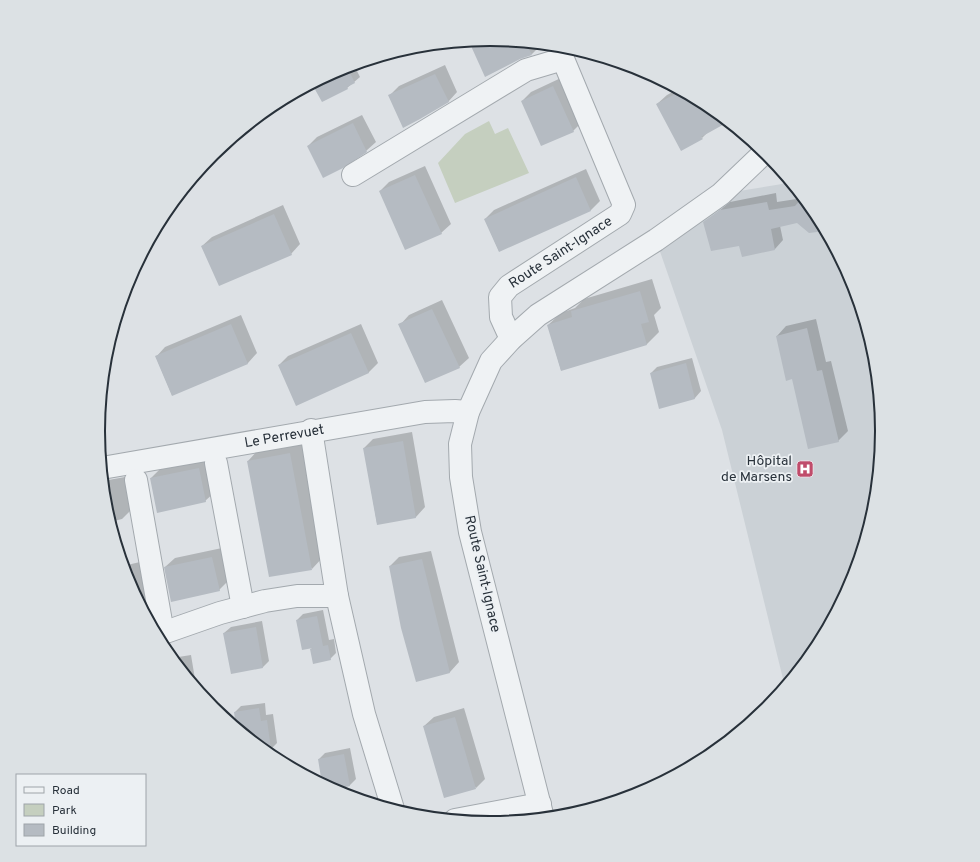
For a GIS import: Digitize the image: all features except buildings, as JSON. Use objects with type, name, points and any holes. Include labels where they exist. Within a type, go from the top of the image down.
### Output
[{"type":"street","name":"Route Saint-Ignace","points":[[353,175],[526,70],[563,53]]},
{"type":"street","name":"Route Saint-Ignace","points":[[511,339],[501,317],[500,297],[509,286],[620,214],[624,205],[564,53]]},
{"type":"street","name":"Route Saint-Ignace","points":[[541,811],[470,532],[461,477],[460,444],[468,412],[491,361],[511,339],[538,315],[656,240],[721,194],[760,157]]},
{"type":"street","name":"Le Perrevuet","points":[[107,467],[311,430],[425,412],[468,412]]},
{"type":"street","points":[[311,430],[337,596],[364,714],[391,803]]},
{"type":"street","points":[[216,463],[243,607]]},
{"type":"street","points":[[136,480],[159,626]]},
{"type":"street","points":[[163,633],[265,601],[297,596],[337,596]]},
{"type":"street","points":[[495,816],[541,811]]},
{"type":"shaded area","name":"Hôpital de Marsens","points":[[784,183],[810,217],[835,261],[855,307],[868,356],[872,381],[875,431],[872,481],[868,506],[855,555],[846,578],[823,624],[810,645],[783,680],[722,430],[656,240],[721,194]]},
{"type":"green space","points":[[489,121],[495,134],[508,128],[529,173],[455,203],[438,163],[465,134]]},
{"type":"place","name":"Hôpital de Marsens","points":[[805,469]]}]
